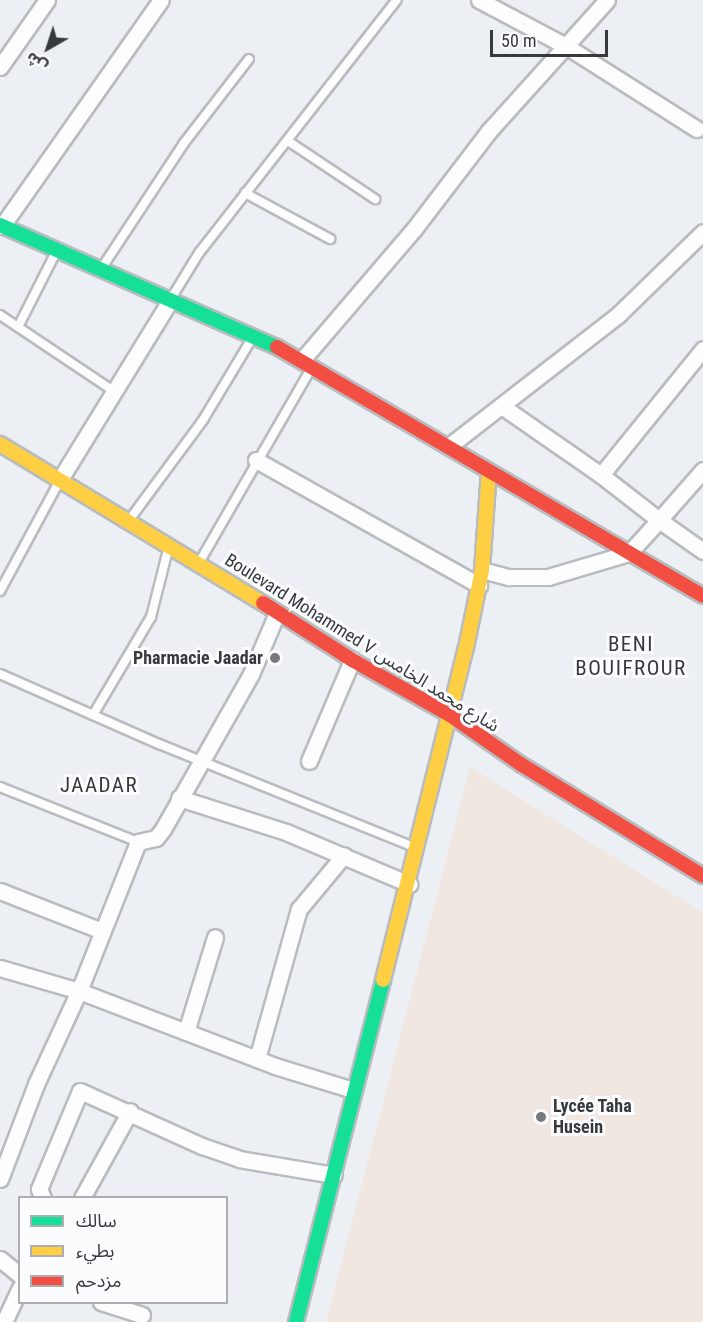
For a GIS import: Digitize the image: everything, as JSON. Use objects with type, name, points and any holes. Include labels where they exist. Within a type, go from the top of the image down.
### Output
[{"type":"street","points":[[0,68],[47,0]]},
{"type":"street","points":[[161,0],[1,225],[255,334],[703,596]]},
{"type":"street","points":[[479,0],[566,46],[697,129]]},
{"type":"street","points":[[307,363],[489,131],[607,0]]},
{"type":"street","points":[[449,446],[503,407],[619,314],[703,232]]},
{"type":"street","points":[[59,481],[171,299]]},
{"type":"street","points":[[601,475],[703,349]]},
{"type":"street","points":[[503,407],[601,475],[703,551]]},
{"type":"street","name":"Boulevard Mohammed V شارع محمد الخامس","points":[[0,444],[199,562],[352,660],[450,715],[522,765],[703,876]]},
{"type":"street","points":[[256,460],[480,578],[548,577],[629,552],[659,520],[698,488],[703,470]]},
{"type":"street","points":[[296,1322],[352,1090],[419,848],[450,715],[480,578],[489,471]]},
{"type":"street","points":[[0,1179],[36,1084],[79,991],[138,842],[160,834],[251,674],[277,612]]},
{"type":"street","points":[[309,761],[352,660]]},
{"type":"street","points":[[179,798],[286,832],[409,884]]},
{"type":"street","points":[[257,1059],[296,917],[309,893],[344,855]]},
{"type":"street","points":[[0,891],[102,931]]},
{"type":"street","points":[[186,1032],[215,937]]},
{"type":"street","points":[[0,968],[79,991],[257,1059],[352,1090]]},
{"type":"street","points":[[42,1196],[39,1189],[80,1091],[130,1111],[202,1146],[239,1159],[333,1175]]},
{"type":"street","points":[[82,1196],[130,1111]]},
{"type":"street","points":[[0,1259],[18,1273]]},
{"type":"street","points":[[4,1322],[18,1291]]},
{"type":"street","points":[[111,1304],[142,1315]]},
{"type":"lane","points":[[171,299],[199,253],[397,0]]},
{"type":"lane","points":[[102,267],[184,143],[249,59]]},
{"type":"lane","points":[[288,141],[375,199]]},
{"type":"lane","points":[[245,193],[330,238]]},
{"type":"lane","points":[[19,325],[58,249]]},
{"type":"lane","points":[[0,315],[19,325],[115,392]]},
{"type":"lane","points":[[129,520],[203,420],[255,334]]},
{"type":"lane","points":[[199,562],[307,363]]},
{"type":"lane","points":[[0,591],[59,481]]},
{"type":"lane","points":[[93,715],[151,617],[169,546]]},
{"type":"lane","points":[[0,674],[201,760],[419,848]]},
{"type":"lane","points":[[0,786],[138,842]]},
{"type":"shaded area","name":"Lycée Taha Husein","points":[[470,767],[703,913],[703,1322],[326,1322]]},
{"type":"traffic: fast","points":[[0,225],[277,347]]},
{"type":"traffic: fast","points":[[296,1322],[383,980]]},
{"type":"traffic: slow","points":[[0,444],[263,603]]},
{"type":"traffic: slow","points":[[383,980],[466,648],[482,570],[489,471]]},
{"type":"traffic: jam","points":[[277,347],[703,596]]},
{"type":"traffic: jam","points":[[263,603],[352,660],[450,715],[522,765],[703,876]]},
{"type":"place","name":"Pharmacie Jaadar","points":[[275,658]]},
{"type":"place","name":"Lycée Taha Husein","points":[[541,1117]]},
{"type":"district","name":"BENI BOUIFROUR","points":[[631,656]]},
{"type":"district","name":"JAADAR","points":[[99,785]]}]
